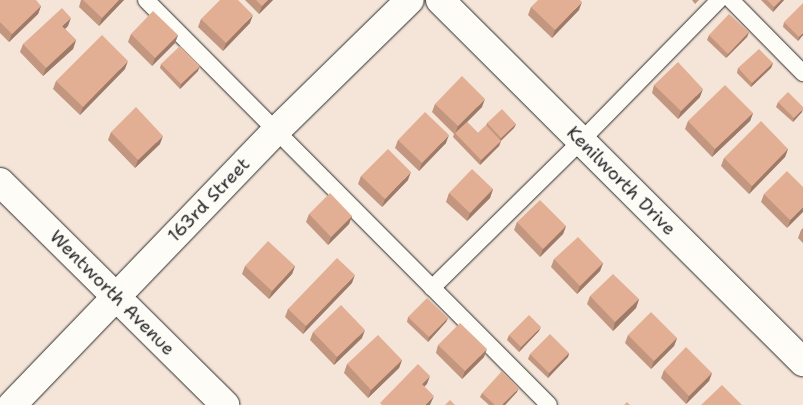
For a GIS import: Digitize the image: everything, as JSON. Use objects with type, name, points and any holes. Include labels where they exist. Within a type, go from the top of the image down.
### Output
[{"type":"street","name":"163rd Street","points":[[12,405],[276,131],[410,0]]},
{"type":"street","name":"Kenilworth Drive","points":[[440,0],[803,362]]},
{"type":"street","name":"Wentworth Avenue","points":[[0,182],[225,405]]},
{"type":"lane","points":[[146,0],[549,405]]},
{"type":"lane","points":[[432,288],[581,141],[719,0]]},
{"type":"lane","points":[[731,0],[803,73]]},
{"type":"building","points":[[0,0],[36,0],[41,6],[12,34],[0,22]]},
{"type":"building","points":[[83,0],[119,0],[102,18]]},
{"type":"building","points":[[220,0],[238,0],[253,15],[226,43],[201,19]]},
{"type":"building","points":[[256,0],[268,0],[262,6]]},
{"type":"building","points":[[538,0],[580,0],[582,2],[555,30],[531,7]]},
{"type":"building","points":[[767,0],[781,0],[774,7]]},
{"type":"building","points":[[803,3],[803,33],[799,37],[784,22]]},
{"type":"building","points":[[62,8],[71,18],[62,26],[76,40],[46,68],[23,44]]},
{"type":"building","points":[[153,11],[178,35],[155,58],[131,34]]},
{"type":"building","points":[[729,14],[749,32],[728,54],[709,35]]},
{"type":"building","points":[[102,35],[128,61],[83,107],[56,81]]},
{"type":"building","points":[[180,46],[200,66],[181,84],[161,64]]},
{"type":"building","points":[[759,49],[773,63],[752,83],[738,68]]},
{"type":"building","points":[[678,62],[703,89],[681,111],[654,85]]},
{"type":"building","points":[[462,76],[485,99],[458,126],[435,104]]},
{"type":"building","points":[[725,85],[753,113],[715,149],[688,121]]},
{"type":"building","points":[[788,92],[803,107],[794,118],[778,102]]},
{"type":"building","points":[[136,107],[163,136],[138,160],[111,132]]},
{"type":"building","points":[[502,109],[516,124],[501,138],[487,123]]},
{"type":"building","points":[[425,112],[449,135],[422,163],[398,140]]},
{"type":"building","points":[[761,121],[788,149],[752,186],[724,158]]},
{"type":"building","points":[[467,122],[478,133],[486,125],[501,141],[481,160],[455,133]]},
{"type":"building","points":[[388,149],[411,172],[385,199],[361,176]]},
{"type":"building","points":[[472,169],[493,189],[470,213],[449,193]]},
{"type":"building","points":[[787,171],[803,187],[803,207],[790,220],[764,194]]},
{"type":"building","points":[[330,193],[352,216],[331,237],[309,214]]},
{"type":"building","points":[[540,200],[566,226],[543,249],[517,222]]},
{"type":"building","points":[[578,237],[603,263],[580,286],[554,259]]},
{"type":"building","points":[[268,241],[295,266],[272,291],[245,266]]},
{"type":"building","points":[[337,258],[355,275],[306,326],[288,309]]},
{"type":"building","points":[[613,274],[639,299],[615,322],[590,296]]},
{"type":"building","points":[[427,298],[448,318],[429,337],[408,317]]},
{"type":"building","points":[[341,305],[365,330],[337,357],[313,332]]},
{"type":"building","points":[[651,312],[677,338],[654,361],[628,335]]},
{"type":"building","points":[[529,315],[541,327],[521,347],[509,335]]},
{"type":"building","points":[[460,323],[487,349],[465,371],[438,345]]},
{"type":"building","points":[[550,334],[569,353],[549,373],[530,354]]},
{"type":"building","points":[[378,335],[402,360],[371,390],[347,364]]},
{"type":"building","points":[[686,347],[712,373],[689,396],[664,370]]},
{"type":"building","points":[[418,364],[430,376],[422,384],[434,396],[425,405],[382,405],[380,403]]},
{"type":"building","points":[[502,371],[519,388],[502,405],[495,405],[482,393]]},
{"type":"building","points":[[722,385],[742,405],[701,405]]},
{"type":"building","points":[[450,400],[455,405],[445,405]]}]
